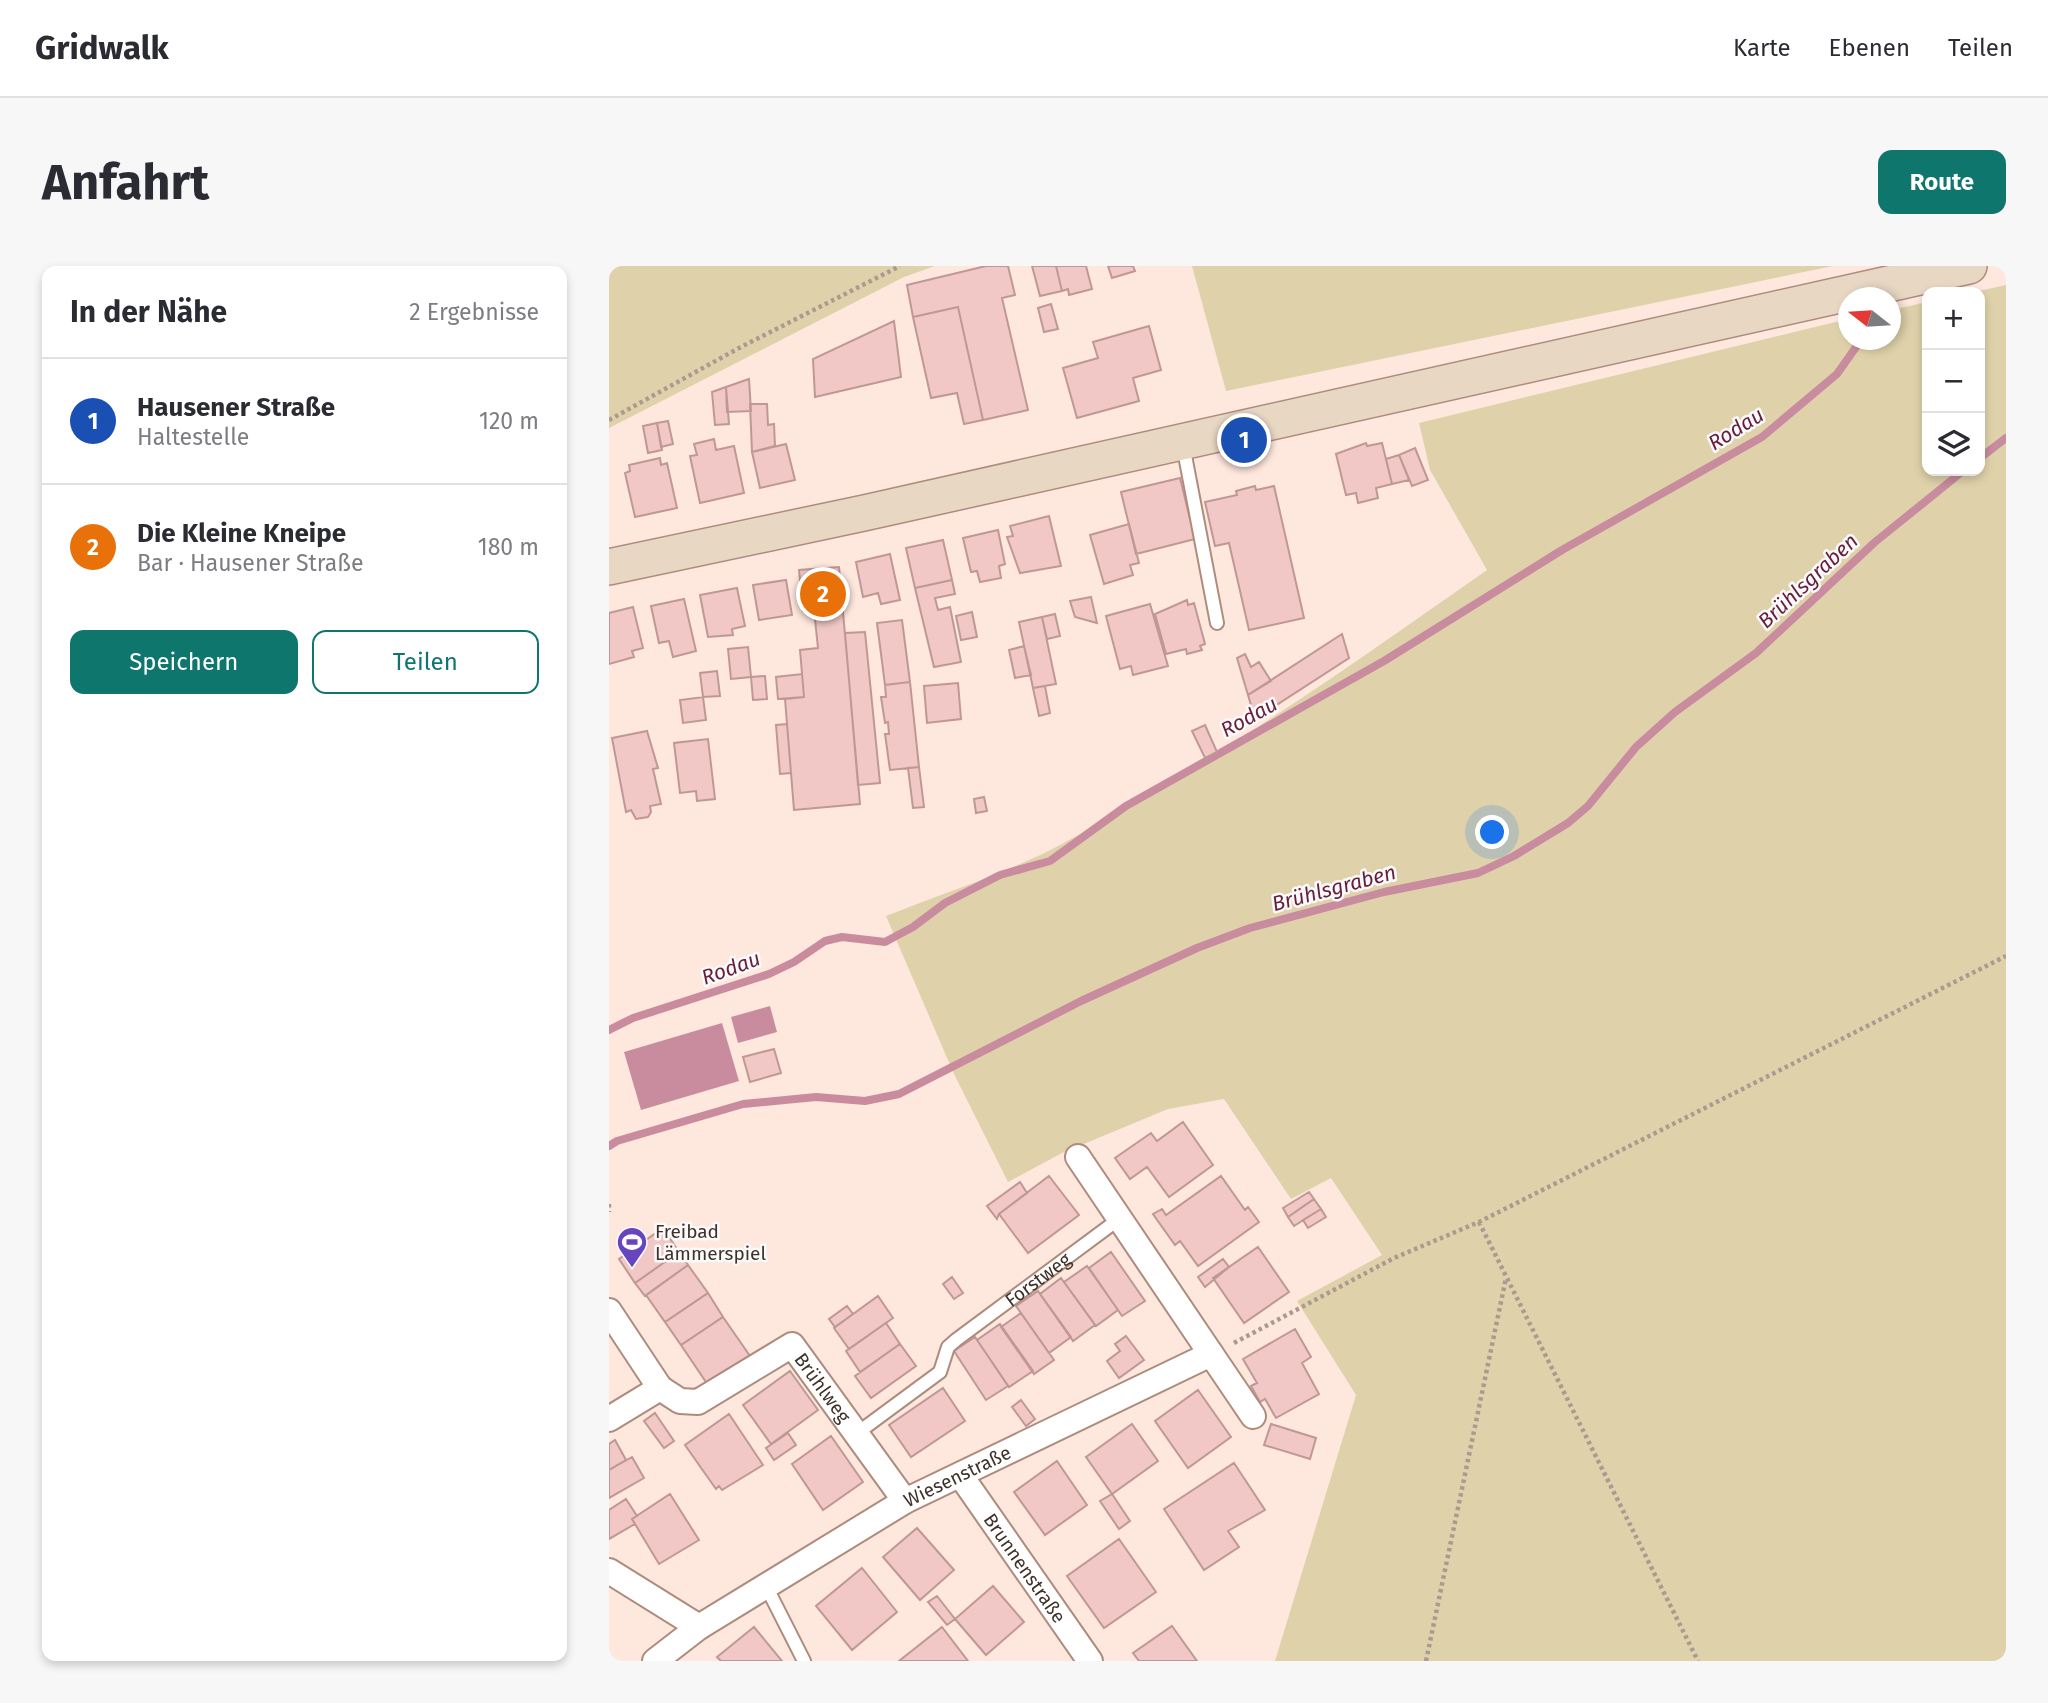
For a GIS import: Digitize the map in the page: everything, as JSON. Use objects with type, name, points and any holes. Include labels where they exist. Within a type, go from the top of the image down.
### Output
[{"type":"main road","points":[[609,567],[1969,266]]},
{"type":"street","points":[[1078,1157],[1253,1416]]},
{"type":"street","points":[[609,1311],[670,1395],[609,1419]]},
{"type":"street","name":"Brühlweg","points":[[670,1395],[698,1402],[712,1396],[792,1345],[905,1502]]},
{"type":"street","name":"Wiesenstraße","points":[[655,1661],[699,1627],[905,1502],[1210,1354]]},
{"type":"street","name":"Brunnenstraße","points":[[961,1476],[1090,1661]]},
{"type":"street","points":[[609,1571],[699,1627]]},
{"type":"lane","points":[[1182,441],[1217,623]]},
{"type":"lane","name":"Forstweg","points":[[856,1434],[940,1372],[948,1347],[956,1340],[1119,1219]]},
{"type":"lane","points":[[766,1586],[804,1661]]},
{"type":"path","points":[[609,420],[750,342],[900,266]]},
{"type":"path","points":[[1210,1354],[1394,1258],[1479,1222],[2006,956]]},
{"type":"path","points":[[609,1204],[609,1212]]},
{"type":"path","points":[[1479,1222],[1698,1661]]},
{"type":"path","points":[[1426,1661],[1506,1277]]},
{"type":"shaded area","points":[[609,266],[935,266],[904,277],[609,428]]},
{"type":"shaded area","points":[[1192,266],[1833,266],[1226,391]]},
{"type":"shaded area","points":[[2006,285],[2006,1661],[1275,1661],[1356,1395],[1297,1301],[1382,1255],[1331,1178],[1291,1199],[1224,1099],[1168,1109],[1062,1153],[1008,1182],[954,1074],[886,916],[1017,865],[1114,815],[1277,715],[1487,570],[1430,470],[1419,423],[1838,321],[1838,350],[1901,350],[1901,308],[1922,303],[1922,476],[1985,476],[1985,290]]},
{"type":"shaded area","points":[[770,1006],[777,1032],[738,1043],[731,1017]]},
{"type":"shaded area","points":[[722,1023],[739,1081],[641,1110],[624,1052]]},
{"type":"building","points":[[986,266],[1008,266],[1015,295],[1002,298],[1028,410],[983,420],[958,307],[913,317],[907,285]]},
{"type":"building","points":[[1032,266],[1056,266],[1062,291],[1040,296]]},
{"type":"building","points":[[1056,266],[1086,266],[1092,289],[1069,295],[1068,289],[1062,291]]},
{"type":"building","points":[[1108,266],[1133,266],[1135,271],[1112,278]]},
{"type":"building","points":[[1051,304],[1058,329],[1044,332],[1038,308]]},
{"type":"building","points":[[958,307],[983,420],[964,424],[957,393],[931,398],[913,317]]},
{"type":"building","points":[[894,321],[901,377],[815,397],[813,359]]},
{"type":"building","points":[[1149,326],[1161,370],[1133,378],[1139,401],[1077,418],[1063,368],[1098,358],[1093,342]]},
{"type":"building","points":[[749,379],[751,411],[727,412],[726,387]]},
{"type":"building","points":[[726,387],[729,424],[715,425],[712,392]]},
{"type":"building","points":[[750,404],[767,404],[768,425],[774,424],[775,446],[752,452]]},
{"type":"building","points":[[668,421],[673,444],[661,447],[657,423]]},
{"type":"building","points":[[657,423],[662,450],[648,453],[643,426]]},
{"type":"building","points":[[714,439],[716,450],[734,446],[744,493],[700,503],[690,456],[697,455],[694,444]]},
{"type":"building","points":[[1366,443],[1367,446],[1382,443],[1392,484],[1376,488],[1378,498],[1358,503],[1356,493],[1346,495],[1336,454]]},
{"type":"building","points":[[786,444],[795,480],[760,488],[752,452]]},
{"type":"building","points":[[1415,448],[1428,480],[1412,486],[1399,455]]},
{"type":"building","points":[[1399,455],[1409,480],[1392,484],[1386,459]]},
{"type":"building","points":[[660,458],[661,465],[667,463],[677,508],[635,517],[625,473],[630,471],[629,465]]},
{"type":"building","points":[[1180,478],[1195,539],[1136,554],[1121,492]]},
{"type":"building","points":[[1255,486],[1256,490],[1274,486],[1304,618],[1249,630],[1229,543],[1215,546],[1205,502],[1237,495],[1236,491]]},
{"type":"building","points":[[1049,516],[1061,566],[1020,573],[1007,537],[1013,536],[1010,526]]},
{"type":"building","points":[[1129,524],[1139,563],[1130,565],[1133,575],[1104,584],[1090,535]]},
{"type":"building","points":[[998,530],[1005,564],[999,566],[1001,578],[980,582],[977,571],[971,572],[963,538]]},
{"type":"building","points":[[943,540],[952,580],[915,588],[906,548]]},
{"type":"building","points":[[890,554],[900,600],[881,604],[878,593],[863,597],[856,562]]},
{"type":"building","points":[[839,567],[860,804],[794,810],[785,699],[804,697],[800,650],[818,648],[814,610],[803,611],[799,570]]},
{"type":"building","points":[[786,580],[792,615],[759,620],[753,585]]},
{"type":"building","points":[[952,580],[955,594],[935,598],[938,610],[950,607],[961,662],[934,667],[915,588]]},
{"type":"building","points":[[737,588],[745,626],[732,629],[733,635],[708,637],[700,595]]},
{"type":"building","points":[[1091,597],[1097,623],[1075,617],[1070,601]]},
{"type":"building","points":[[684,599],[696,651],[673,657],[669,641],[659,643],[651,606]]},
{"type":"building","points":[[1187,600],[1188,605],[1194,603],[1205,644],[1200,646],[1202,650],[1187,654],[1186,649],[1166,654],[1155,614]]},
{"type":"building","points":[[1150,604],[1168,666],[1133,675],[1131,666],[1120,669],[1106,616]]},
{"type":"building","points":[[633,607],[643,648],[632,651],[634,657],[609,664],[609,613]]},
{"type":"building","points":[[972,612],[977,637],[961,640],[956,616]]},
{"type":"building","points":[[1055,614],[1060,636],[1047,639],[1042,617]]},
{"type":"building","points":[[1042,617],[1056,684],[1033,688],[1019,622]]},
{"type":"building","points":[[902,620],[910,682],[885,685],[877,623]]},
{"type":"building","points":[[865,632],[880,783],[858,785],[845,633]]},
{"type":"building","points":[[1342,634],[1349,658],[1255,719],[1248,695]]},
{"type":"building","points":[[1024,646],[1031,675],[1015,678],[1009,650]]},
{"type":"building","points":[[748,647],[751,677],[731,679],[728,649]]},
{"type":"building","points":[[1245,654],[1251,667],[1259,662],[1271,681],[1248,695],[1237,658]]},
{"type":"building","points":[[717,671],[720,696],[703,697],[700,673]]},
{"type":"building","points":[[802,674],[804,697],[778,699],[776,677]]},
{"type":"building","points":[[765,676],[767,699],[753,700],[751,677]]},
{"type":"building","points":[[910,682],[919,767],[890,770],[885,734],[889,734],[888,722],[885,723],[881,697],[886,697],[885,685]]},
{"type":"building","points":[[958,683],[961,719],[927,723],[924,686]]},
{"type":"building","points":[[1045,686],[1050,713],[1039,716],[1033,688]]},
{"type":"building","points":[[703,697],[706,720],[683,723],[680,700]]},
{"type":"building","points":[[787,724],[791,773],[780,774],[776,725]]},
{"type":"building","points":[[1205,725],[1217,752],[1205,758],[1192,731]]},
{"type":"building","points":[[647,731],[658,768],[653,769],[661,804],[650,806],[648,817],[636,819],[631,810],[626,812],[612,738]]},
{"type":"building","points":[[708,739],[715,799],[697,801],[696,791],[680,793],[674,743]]},
{"type":"building","points":[[919,767],[924,807],[913,808],[908,768]]},
{"type":"building","points":[[984,797],[987,811],[976,813],[974,799]]},
{"type":"building","points":[[774,1049],[781,1073],[750,1082],[743,1057]]},
{"type":"building","points":[[1183,1122],[1213,1165],[1169,1197],[1147,1167],[1130,1179],[1115,1158],[1151,1133],[1157,1141]]},
{"type":"building","points":[[1049,1176],[1079,1215],[1028,1253],[999,1214]]},
{"type":"building","points":[[1221,1176],[1245,1210],[1248,1207],[1259,1222],[1198,1266],[1180,1241],[1175,1245],[1153,1214],[1162,1209],[1166,1215]]},
{"type":"building","points":[[1020,1182],[1027,1193],[999,1214],[997,1219],[987,1206]]},
{"type":"building","points":[[1309,1192],[1314,1199],[1288,1217],[1283,1208]]},
{"type":"building","points":[[1314,1199],[1321,1209],[1294,1226],[1288,1217]]},
{"type":"building","points":[[1321,1209],[1326,1217],[1308,1228],[1303,1220]]},
{"type":"building","points":[[663,1228],[679,1252],[635,1283],[619,1259]]},
{"type":"building","points":[[1258,1247],[1289,1292],[1244,1323],[1213,1278]]},
{"type":"building","points":[[679,1252],[688,1265],[645,1296],[635,1283]]},
{"type":"building","points":[[1111,1252],[1145,1301],[1122,1316],[1089,1268]]},
{"type":"building","points":[[1223,1259],[1229,1267],[1205,1287],[1198,1277]]},
{"type":"building","points":[[688,1265],[708,1293],[665,1322],[646,1295]]},
{"type":"building","points":[[1087,1266],[1118,1310],[1096,1326],[1064,1282]]},
{"type":"building","points":[[952,1277],[963,1293],[954,1299],[943,1284]]},
{"type":"building","points":[[1061,1278],[1095,1325],[1073,1341],[1040,1294]]},
{"type":"building","points":[[1038,1291],[1071,1337],[1049,1353],[1016,1306]]},
{"type":"building","points":[[708,1293],[723,1317],[681,1345],[665,1322]]},
{"type":"building","points":[[878,1296],[893,1318],[849,1349],[834,1328]]},
{"type":"building","points":[[847,1306],[853,1314],[835,1327],[829,1319]]},
{"type":"building","points":[[1021,1313],[1054,1360],[1034,1374],[1001,1327]]},
{"type":"building","points":[[723,1317],[750,1356],[708,1385],[681,1345]]},
{"type":"building","points":[[886,1323],[900,1344],[860,1372],[846,1351]]},
{"type":"building","points":[[1000,1324],[1033,1371],[1009,1387],[977,1340]]},
{"type":"building","points":[[1295,1329],[1311,1357],[1302,1363],[1319,1394],[1276,1418],[1265,1399],[1260,1402],[1251,1386],[1257,1383],[1243,1359]]},
{"type":"building","points":[[1126,1336],[1144,1360],[1119,1378],[1107,1361],[1120,1351],[1115,1344]]},
{"type":"building","points":[[975,1337],[1008,1386],[986,1400],[954,1351]]},
{"type":"building","points":[[900,1344],[916,1366],[871,1398],[855,1376]]},
{"type":"building","points":[[790,1371],[818,1410],[771,1444],[743,1405]]},
{"type":"building","points":[[943,1388],[965,1421],[911,1457],[889,1425]]},
{"type":"building","points":[[1198,1390],[1231,1437],[1188,1468],[1155,1421]]},
{"type":"building","points":[[1021,1400],[1035,1419],[1026,1426],[1012,1407]]},
{"type":"building","points":[[655,1413],[674,1441],[664,1448],[644,1421]]},
{"type":"building","points":[[729,1414],[763,1465],[722,1490],[719,1486],[716,1489],[685,1445]]},
{"type":"building","points":[[1132,1424],[1158,1461],[1112,1494],[1086,1457]]},
{"type":"building","points":[[1271,1424],[1316,1438],[1310,1459],[1264,1445]]},
{"type":"building","points":[[788,1433],[796,1445],[774,1460],[766,1448]]},
{"type":"building","points":[[831,1436],[863,1482],[823,1510],[792,1464]]},
{"type":"building","points":[[615,1440],[626,1460],[609,1470],[609,1444]]},
{"type":"building","points":[[632,1457],[644,1478],[609,1498],[609,1470]]},
{"type":"building","points":[[1057,1461],[1087,1505],[1045,1535],[1014,1492]]},
{"type":"building","points":[[1234,1463],[1265,1510],[1228,1531],[1239,1547],[1204,1570],[1164,1509]]},
{"type":"building","points":[[670,1494],[699,1540],[659,1564],[632,1519]]},
{"type":"building","points":[[1112,1494],[1130,1521],[1119,1529],[1100,1501]]},
{"type":"building","points":[[626,1499],[637,1516],[632,1519],[635,1524],[609,1539],[609,1510]]},
{"type":"building","points":[[917,1528],[954,1570],[920,1600],[883,1557]]},
{"type":"building","points":[[1119,1539],[1156,1592],[1104,1628],[1067,1576]]},
{"type":"building","points":[[862,1568],[897,1612],[852,1650],[816,1606]]},
{"type":"building","points":[[993,1586],[1024,1622],[986,1655],[955,1619]]},
{"type":"building","points":[[937,1596],[955,1619],[947,1625],[928,1602]]},
{"type":"building","points":[[1172,1626],[1197,1661],[1139,1661],[1133,1653]]},
{"type":"building","points":[[754,1627],[782,1661],[721,1661],[717,1657]]},
{"type":"building","points":[[942,1627],[968,1661],[899,1661]]},
{"type":"waterway","name":"Rodau","points":[[609,1030],[633,1018],[769,974],[794,962],[825,941],[842,937],[885,942],[913,927],[945,903],[1000,875],[1050,861],[1126,806],[1384,661],[1562,550],[1762,437],[1837,374],[1854,350]]},
{"type":"waterway","name":"Brühlsgraben","points":[[1985,454],[2006,438]]},
{"type":"waterway","name":"Brühlsgraben","points":[[609,1146],[617,1141],[743,1104],[816,1097],[865,1101],[899,1094],[1081,1001],[1197,948],[1250,928],[1384,892],[1478,873],[1514,856],[1568,823],[1588,806],[1636,747],[1675,712],[1756,653],[1875,542],[1957,476]]},
{"type":"place","name":"Hausener Straße","points":[[1244,440]]},
{"type":"place","name":"Die Kleine Kneipe","points":[[823,594]]},
{"type":"place","name":"Freibad Lämmerspiel","points":[[632,1269]]}]
